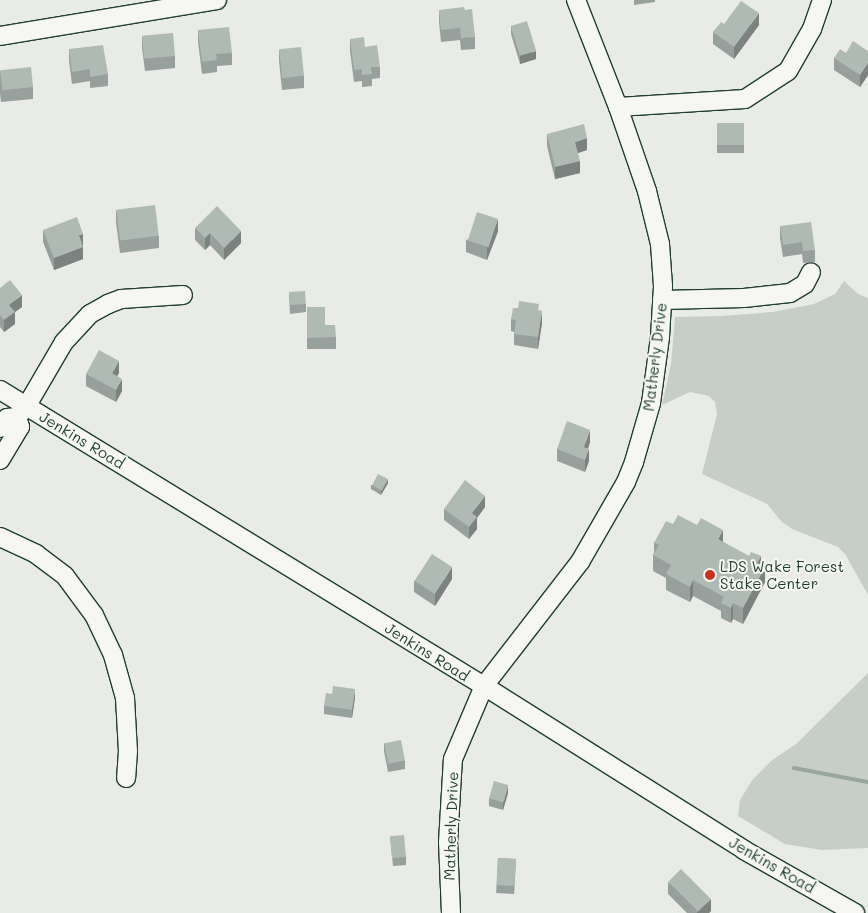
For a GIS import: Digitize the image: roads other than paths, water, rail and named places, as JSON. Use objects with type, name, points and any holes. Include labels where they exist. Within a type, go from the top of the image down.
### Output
[{"type":"street","points":[[0,36],[217,0]]},
{"type":"street","name":"Matherly Drive","points":[[452,913],[448,842],[454,759],[484,686],[580,562],[626,482],[634,462],[651,403],[660,337],[662,300],[660,244],[647,191],[618,107],[576,0]]},
{"type":"street","points":[[618,107],[745,99],[788,71],[812,29],[822,0]]},
{"type":"street","points":[[662,300],[744,298],[790,293],[805,284],[811,272]]},
{"type":"street","points":[[0,460],[20,427],[22,412],[64,342],[90,314],[121,299],[183,295]]},
{"type":"street","name":"Jenkins Road","points":[[0,390],[22,412],[484,686],[744,850],[845,911]]},
{"type":"street","points":[[0,428],[7,418],[22,412]]},
{"type":"street","points":[[0,537],[36,554],[65,576],[94,614],[113,655],[125,698],[128,751],[126,778]]},
{"type":"waterway","points":[[794,768],[868,782]]},
{"type":"place","name":"LDS Wake Forest Stake Center","points":[[710,575]]}]
